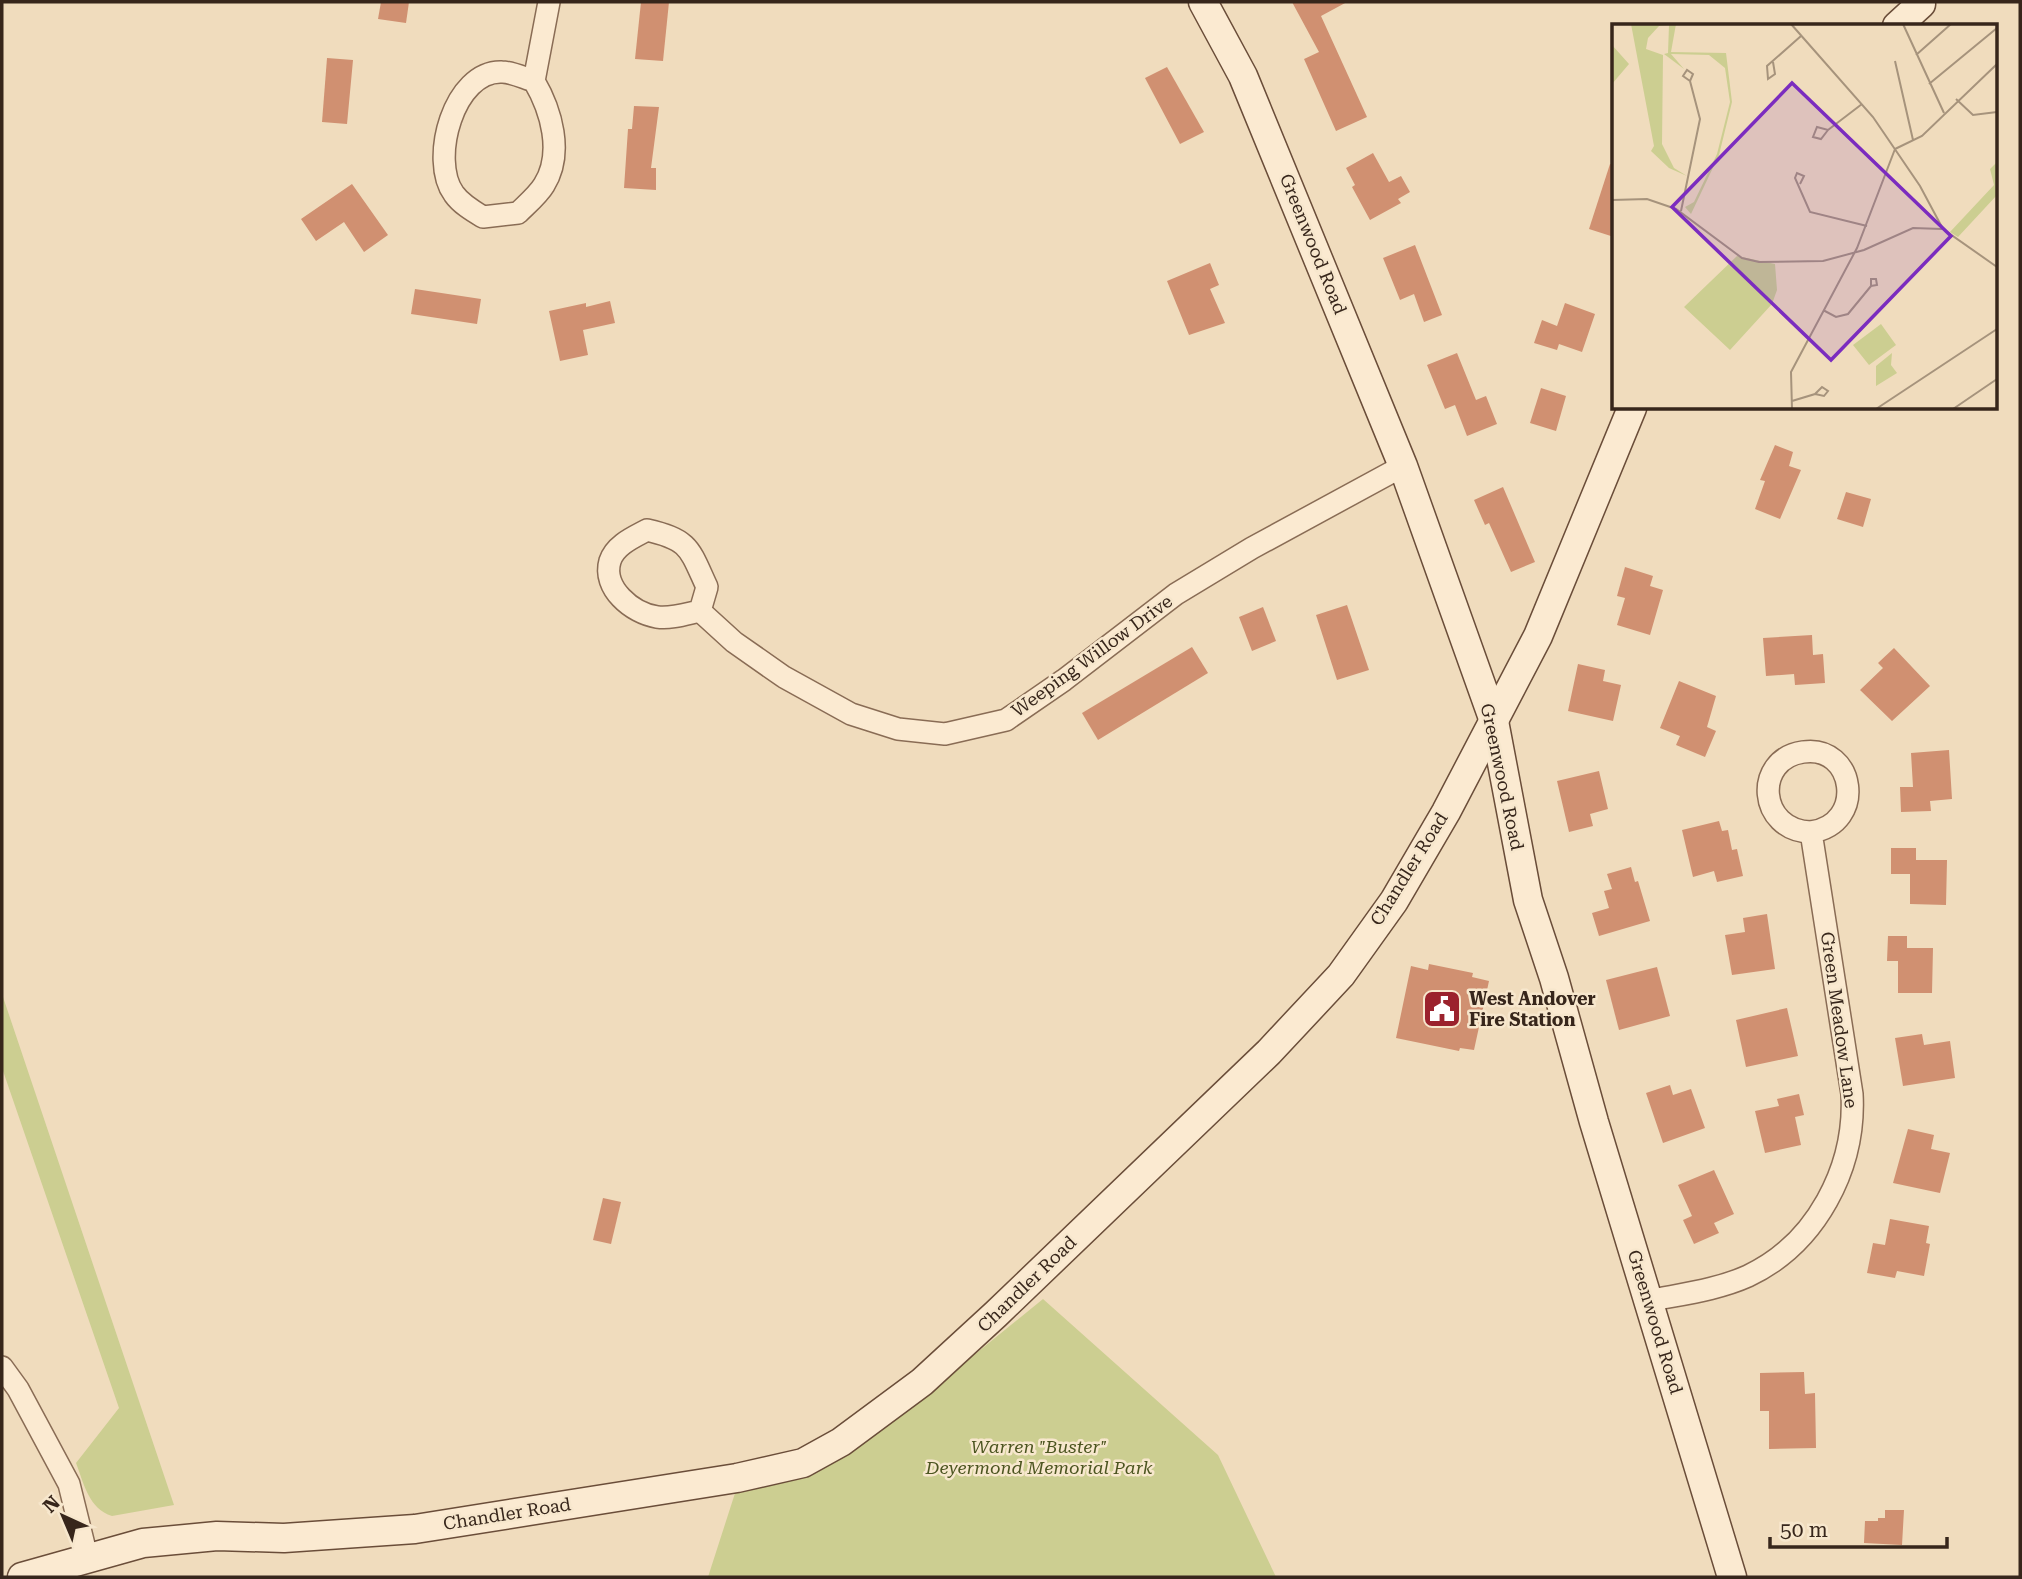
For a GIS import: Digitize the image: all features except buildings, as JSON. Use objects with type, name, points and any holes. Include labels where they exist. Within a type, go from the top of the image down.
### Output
[{"type":"street","points":[[534,81],[503,72],[482,76],[465,93],[444,132],[444,164],[453,193],[483,218],[518,214],[545,185],[553,158],[553,131],[546,102],[534,81],[549,2]]},
{"type":"street","name":"Greenwood Road","points":[[1203,2],[1243,76],[1403,466],[1494,721],[1528,901],[1555,978],[1648,1301],[1732,1577]]},
{"type":"street","points":[[1899,24],[1925,2]]},
{"type":"street","name":"Chandler Road","points":[[22,1577],[143,1543],[205,1537],[284,1538],[415,1529],[787,1468],[803,1463],[841,1442],[922,1382],[987,1323],[1269,1052],[1341,975],[1394,901],[1446,812],[1538,636],[1631,410]]},
{"type":"street","name":"Weeping Willow Drive","points":[[699,611],[734,642],[784,677],[851,714],[898,729],[945,733],[1006,720],[1064,680],[1177,594],[1252,548],[1403,466]]},
{"type":"street","points":[[647,530],[677,537],[693,556],[707,587],[699,611],[677,617],[655,617],[624,603],[610,580],[610,560],[624,542],[647,530]]},
{"type":"street","name":"Green Meadow Lane","points":[[1648,1301],[1724,1286],[1750,1275],[1776,1258],[1819,1214],[1844,1164],[1851,1140],[1852,1094],[1811,832]]},
{"type":"street","points":[[2,1367],[24,1399],[69,1484],[87,1557]]},
{"type":"green space","points":[[2,994],[174,1505],[112,1516],[104,1513],[93,1502],[76,1463],[119,1408],[2,1068]]},
{"type":"green space","name":"Warren \"Buster\" Deyermond Memorial Park","points":[[1043,1299],[1218,1455],[1276,1577],[708,1577],[737,1487],[894,1420]]},
{"type":"place","name":"West Andover Fire Station","points":[[1442,1009]]}]
